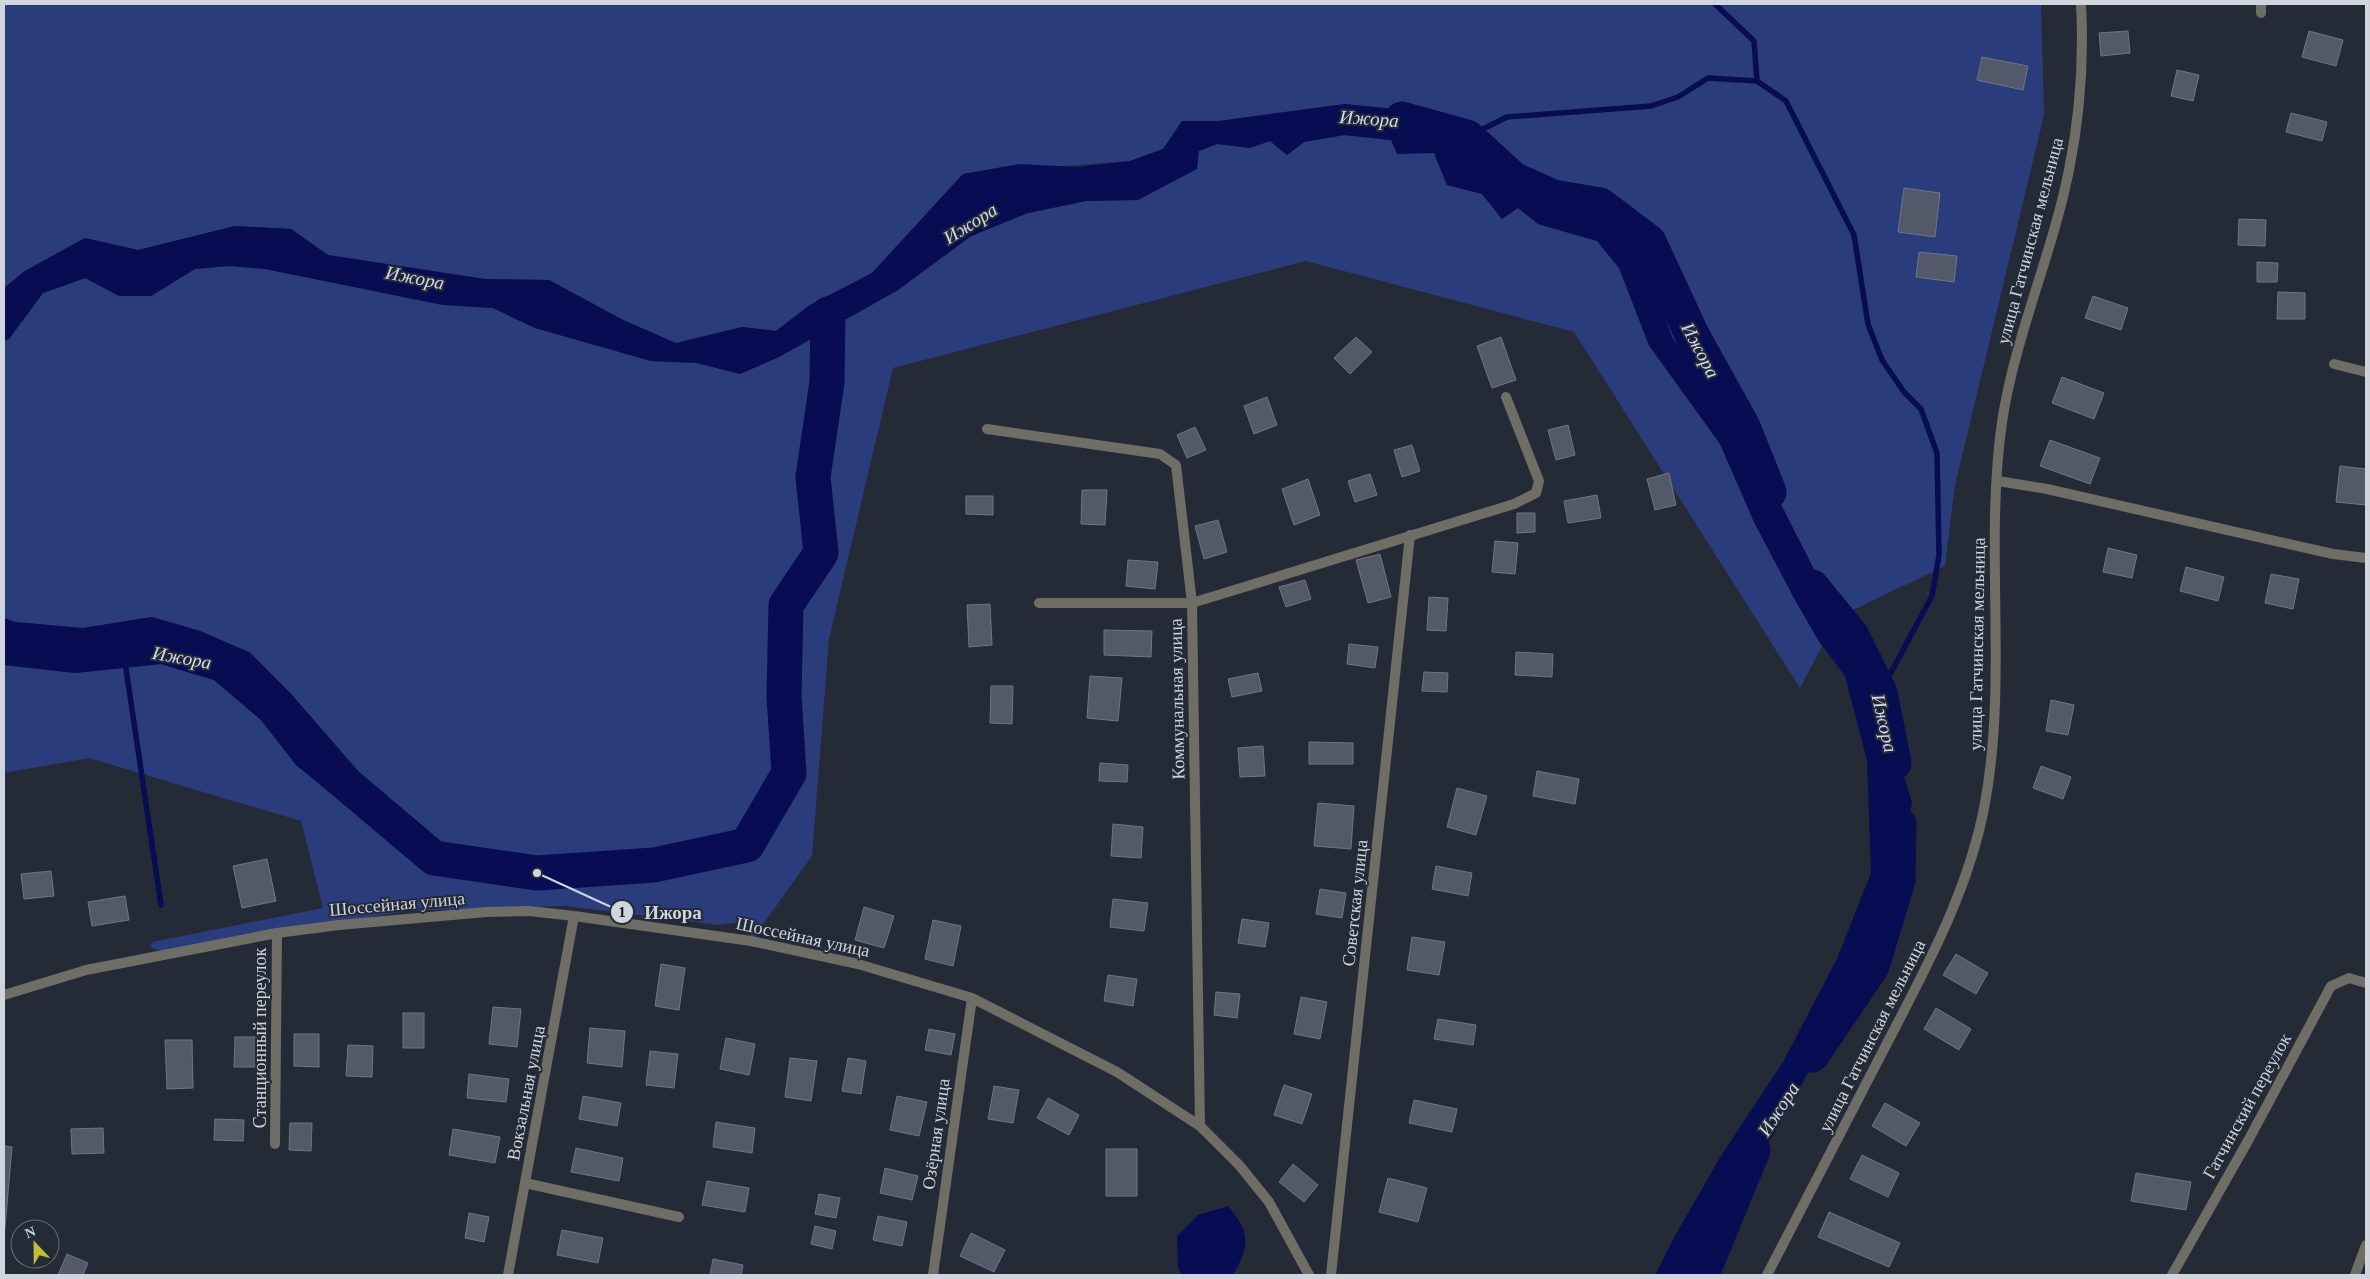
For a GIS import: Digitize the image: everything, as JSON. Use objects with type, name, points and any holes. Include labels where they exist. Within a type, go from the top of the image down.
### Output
[{"type":"street","name":"улица Гатчинская мельница","points":[[1767,1275],[1925,970],[1958,897],[1976,846],[1996,726],[1998,481],[2002,422],[2019,342],[2069,171],[2082,80],[2081,4]]},
{"type":"street","points":[[2334,364],[2366,372]]},
{"type":"street","points":[[1039,604],[1192,604],[1514,504],[1536,493],[1539,480],[1506,397]]},
{"type":"street","name":"Коммунальная улица","points":[[987,430],[1160,454],[1176,465],[1192,604],[1200,1126]]},
{"type":"street","points":[[1998,481],[2047,489],[2332,554],[2366,558]]},
{"type":"street","name":"Советская улица","points":[[1332,1275],[1410,535]]},
{"type":"street","name":"Шоссейная улица","points":[[4,995],[86,970],[277,933],[339,925],[486,912],[529,911],[751,941],[858,964],[972,998],[1117,1072],[1200,1126],[1240,1166],[1269,1202],[1309,1275]]},
{"type":"street","name":"Вокзальная улица","points":[[508,1275],[574,916]]},
{"type":"street","name":"Станционный переулок","points":[[275,1144],[277,933]]},
{"type":"street","name":"Гатчинский переулок","points":[[2172,1275],[2249,1139],[2331,986],[2349,978],[2366,983]]},
{"type":"street","name":"Озёрная улица","points":[[933,1275],[972,998]]},
{"type":"street","points":[[525,1183],[679,1217]]},
{"type":"street","points":[[2355,1275],[2366,1245]]},
{"type":"shaded area","points":[[4,4],[2041,4],[2044,115],[1955,485],[1945,566],[1838,617],[1755,453],[1730,411],[1673,339],[1656,296],[1647,251],[1606,214],[1465,156],[1447,129],[1345,104],[1219,121],[1182,121],[1163,149],[1130,161],[963,174],[872,273],[810,305],[776,331],[742,327],[676,343],[623,320],[549,280],[485,279],[328,255],[291,229],[235,226],[138,250],[85,238],[25,271],[4,288]]},
{"type":"shaded area","points":[[1345,135],[1391,140],[1434,153],[1447,185],[1482,194],[1502,219],[1518,208],[1538,224],[1597,241],[1619,268],[1649,346],[1720,444],[1754,522],[1822,646],[1800,688],[1574,332],[1306,261],[893,368],[829,639],[812,856],[751,941],[750,921],[718,925],[566,906],[407,911],[163,952],[150,947],[152,942],[323,908],[301,821],[89,758],[4,773],[4,665],[75,673],[161,664],[214,680],[261,720],[296,765],[362,775],[292,695],[250,652],[200,631],[152,617],[83,628],[15,622],[4,618],[4,341],[9,339],[43,293],[86,278],[119,296],[151,296],[194,269],[229,266],[265,269],[443,305],[493,308],[535,328],[651,361],[697,363],[740,374],[779,357],[898,290],[971,236],[1028,213],[1086,201],[1138,200],[1199,151],[1217,144],[1250,148],[1270,141],[1287,155],[1304,142]]},
{"type":"water","points":[[1345,104],[1405,110],[1447,129],[1465,156],[1606,214],[1647,251],[1656,296],[1673,339],[1730,411],[1755,453],[1838,617],[1860,655],[1886,721],[1912,802],[1897,881],[1877,949],[1776,1130],[1731,1202],[1710,1257],[1697,1275],[1655,1275],[1676,1234],[1721,1156],[1783,1062],[1837,959],[1871,873],[1867,760],[1845,676],[1818,640],[1794,598],[1754,522],[1720,444],[1649,345],[1619,268],[1597,241],[1538,224],[1518,208],[1502,219],[1482,194],[1447,185],[1434,153],[1397,154],[1391,140],[1344,135],[1304,142],[1287,155],[1270,141],[1250,148],[1217,144],[1199,151],[1197,169],[1138,200],[1086,201],[1028,213],[971,236],[898,290],[779,357],[740,374],[697,363],[651,361],[535,328],[493,308],[443,305],[265,269],[229,266],[195,269],[151,296],[119,296],[85,278],[43,293],[9,339],[4,341],[4,288],[25,271],[85,238],[138,250],[235,226],[291,229],[328,255],[485,279],[549,280],[623,320],[676,343],[742,327],[776,331],[810,305],[872,273],[963,174],[1020,164],[1076,167],[1130,161],[1163,149],[1182,121],[1219,121]]},
{"type":"water","points":[[152,617],[200,631],[250,653],[292,695],[362,776],[334,796],[296,765],[261,720],[214,680],[161,664],[75,673],[4,665],[4,618],[15,622],[83,628]]},
{"type":"water","points":[[1228,1206],[1241,1224],[1245,1240],[1243,1256],[1233,1275],[1182,1275],[1178,1268],[1177,1236],[1198,1215]]},
{"type":"building","points":[[2128,31],[2130,53],[2101,56],[2099,33]]},
{"type":"building","points":[[2309,31],[2343,40],[2336,66],[2302,57]]},
{"type":"building","points":[[1982,57],[2028,66],[2023,90],[1977,80]]},
{"type":"building","points":[[2177,70],[2199,75],[2193,101],[2171,96]]},
{"type":"building","points":[[2291,113],[2327,122],[2322,141],[2286,132]]},
{"type":"building","points":[[1904,188],[1940,193],[1935,237],[1898,232]]},
{"type":"building","points":[[2239,219],[2266,220],[2265,246],[2238,245]]},
{"type":"building","points":[[1919,252],[1957,256],[1954,282],[1916,277]]},
{"type":"building","points":[[2257,262],[2278,263],[2277,282],[2257,282]]},
{"type":"building","points":[[2278,292],[2305,293],[2305,319],[2277,319]]},
{"type":"building","points":[[2093,296],[2128,308],[2121,330],[2085,318]]},
{"type":"building","points":[[1356,337],[1372,352],[1350,374],[1334,358]]},
{"type":"building","points":[[1501,337],[1516,380],[1492,388],[1477,346]]},
{"type":"building","points":[[2062,377],[2104,393],[2094,419],[2052,403]]},
{"type":"building","points":[[1267,397],[1277,425],[1254,434],[1244,406]]},
{"type":"building","points":[[1568,425],[1575,455],[1556,460],[1548,430]]},
{"type":"building","points":[[1195,427],[1206,450],[1187,458],[1177,435]]},
{"type":"building","points":[[2050,440],[2100,458],[2090,484],[2040,466]]},
{"type":"building","points":[[1412,445],[1420,471],[1402,477],[1394,450]]},
{"type":"building","points":[[2340,466],[2366,469],[2366,505],[2336,502]]},
{"type":"building","points":[[1669,473],[1676,505],[1655,510],[1647,479]]},
{"type":"building","points":[[1370,474],[1377,495],[1355,502],[1348,481]]},
{"type":"building","points":[[1308,479],[1320,515],[1294,525],[1282,489]]},
{"type":"building","points":[[1082,490],[1107,490],[1105,525],[1081,524]]},
{"type":"building","points":[[1597,495],[1601,518],[1568,523],[1564,501]]},
{"type":"building","points":[[966,496],[993,496],[993,515],[966,514]]},
{"type":"building","points":[[1517,513],[1535,513],[1535,532],[1517,533]]},
{"type":"building","points":[[1218,520],[1227,552],[1204,559],[1195,526]]},
{"type":"building","points":[[1495,541],[1518,543],[1515,574],[1492,572]]},
{"type":"building","points":[[2108,548],[2137,555],[2132,578],[2103,572]]},
{"type":"building","points":[[1380,554],[1391,597],[1368,603],[1356,560]]},
{"type":"building","points":[[1128,560],[1158,562],[1155,589],[1126,586]]},
{"type":"building","points":[[2186,567],[2224,577],[2218,601],[2180,591]]},
{"type":"building","points":[[2271,574],[2299,579],[2293,609],[2265,603]]},
{"type":"building","points":[[1305,580],[1311,599],[1286,607],[1279,587]]},
{"type":"building","points":[[1429,597],[1448,598],[1446,631],[1427,630]]},
{"type":"building","points":[[990,604],[992,645],[969,647],[967,605]]},
{"type":"building","points":[[1104,630],[1152,631],[1151,657],[1104,655]]},
{"type":"building","points":[[1349,644],[1378,647],[1375,668],[1347,664]]},
{"type":"building","points":[[1516,652],[1553,654],[1552,677],[1515,675]]},
{"type":"building","points":[[1424,672],[1448,673],[1447,692],[1422,691]]},
{"type":"building","points":[[1258,673],[1262,691],[1232,697],[1228,679]]},
{"type":"building","points":[[1090,676],[1122,678],[1118,721],[1087,718]]},
{"type":"building","points":[[991,686],[1013,686],[1012,724],[990,723]]},
{"type":"building","points":[[2051,700],[2074,705],[2068,735],[2046,731]]},
{"type":"building","points":[[1309,742],[1353,743],[1353,764],[1309,764]]},
{"type":"building","points":[[1263,746],[1265,776],[1240,777],[1238,748]]},
{"type":"building","points":[[1100,763],[1128,765],[1127,782],[1099,781]]},
{"type":"building","points":[[2041,766],[2071,777],[2063,799],[2033,788]]},
{"type":"building","points":[[1537,771],[1579,779],[1575,804],[1533,796]]},
{"type":"building","points":[[1457,788],[1487,796],[1476,835],[1447,827]]},
{"type":"building","points":[[1318,803],[1354,806],[1351,849],[1314,846]]},
{"type":"building","points":[[1113,824],[1143,827],[1141,858],[1111,856]]},
{"type":"building","points":[[267,859],[276,901],[242,908],[233,866]]},
{"type":"building","points":[[1436,866],[1472,873],[1468,896],[1432,889]]},
{"type":"building","points":[[51,871],[54,896],[24,899],[21,874]]},
{"type":"building","points":[[1320,889],[1346,893],[1342,918],[1316,914]]},
{"type":"building","points":[[125,896],[129,920],[92,926],[88,902]]},
{"type":"building","points":[[1113,899],[1148,903],[1144,931],[1110,927]]},
{"type":"building","points":[[864,907],[894,916],[884,948],[855,940]]},
{"type":"building","points":[[1242,919],[1269,923],[1265,947],[1238,943]]},
{"type":"building","points":[[933,920],[961,926],[953,966],[925,959]]},
{"type":"building","points":[[1412,937],[1445,942],[1439,975],[1407,970]]},
{"type":"building","points":[[1956,954],[1988,973],[1976,994],[1943,975]]},
{"type":"building","points":[[661,964],[685,968],[679,1010],[655,1006]]},
{"type":"building","points":[[1108,975],[1137,979],[1133,1006],[1104,1001]]},
{"type":"building","points":[[1216,992],[1240,994],[1237,1018],[1214,1015]]},
{"type":"building","points":[[1301,997],[1327,1002],[1320,1039],[1294,1034]]},
{"type":"building","points":[[493,1007],[521,1009],[517,1047],[489,1044]]},
{"type":"building","points":[[1936,1008],[1971,1029],[1959,1050],[1924,1029]]},
{"type":"building","points":[[403,1013],[424,1013],[424,1048],[403,1048]]},
{"type":"building","points":[[1438,1019],[1476,1025],[1473,1045],[1434,1039]]},
{"type":"building","points":[[590,1028],[625,1031],[622,1067],[587,1063]]},
{"type":"building","points":[[929,1029],[955,1034],[951,1055],[925,1050]]},
{"type":"building","points":[[294,1034],[319,1034],[319,1067],[294,1066]]},
{"type":"building","points":[[235,1037],[257,1037],[257,1067],[234,1067]]},
{"type":"building","points":[[726,1038],[755,1044],[749,1075],[720,1069]]},
{"type":"building","points":[[165,1040],[192,1040],[193,1088],[167,1089]]},
{"type":"building","points":[[348,1045],[373,1046],[372,1077],[346,1076]]},
{"type":"building","points":[[650,1051],[678,1054],[674,1088],[646,1085]]},
{"type":"building","points":[[790,1058],[817,1061],[811,1101],[785,1097]]},
{"type":"building","points":[[848,1058],[866,1061],[861,1094],[842,1091]]},
{"type":"building","points":[[469,1074],[509,1079],[506,1102],[467,1098]]},
{"type":"building","points":[[1284,1085],[1312,1094],[1302,1124],[1274,1115]]},
{"type":"building","points":[[994,1086],[1019,1090],[1013,1123],[988,1119]]},
{"type":"building","points":[[583,1096],[621,1103],[617,1126],[579,1119]]},
{"type":"building","points":[[897,1096],[927,1102],[919,1136],[890,1130]]},
{"type":"building","points":[[1048,1098],[1079,1115],[1069,1135],[1037,1118]]},
{"type":"building","points":[[1414,1100],[1457,1109],[1452,1132],[1409,1123]]},
{"type":"building","points":[[1885,1103],[1920,1123],[1906,1146],[1872,1126]]},
{"type":"building","points":[[215,1119],[244,1120],[243,1141],[214,1140]]},
{"type":"building","points":[[716,1122],[755,1128],[752,1153],[713,1147]]},
{"type":"building","points":[[290,1123],[312,1123],[311,1151],[289,1150]]},
{"type":"building","points":[[103,1128],[104,1153],[72,1154],[71,1129]]},
{"type":"building","points":[[453,1129],[500,1137],[495,1163],[449,1155]]},
{"type":"building","points":[[4,1146],[12,1147],[4,1239]]},
{"type":"building","points":[[576,1148],[623,1158],[619,1181],[571,1172]]},
{"type":"building","points":[[1106,1149],[1137,1149],[1137,1196],[1106,1196]]},
{"type":"building","points":[[1862,1155],[1899,1173],[1888,1197],[1850,1179]]},
{"type":"building","points":[[1293,1164],[1318,1185],[1304,1202],[1279,1182]]},
{"type":"building","points":[[885,1168],[918,1176],[912,1200],[880,1193]]},
{"type":"building","points":[[2136,1173],[2191,1182],[2186,1210],[2131,1201]]},
{"type":"building","points":[[1388,1178],[1427,1188],[1418,1222],[1379,1212]]},
{"type":"building","points":[[707,1181],[749,1188],[745,1212],[702,1205]]},
{"type":"building","points":[[819,1194],[840,1198],[836,1218],[815,1214]]},
{"type":"building","points":[[1829,1212],[1900,1243],[1889,1267],[1818,1237]]},
{"type":"building","points":[[469,1213],[489,1217],[484,1242],[465,1238]]},
{"type":"building","points":[[878,1216],[907,1222],[902,1246],[873,1240]]},
{"type":"building","points":[[815,1226],[836,1231],[832,1249],[811,1244]]},
{"type":"building","points":[[562,1230],[603,1238],[598,1263],[557,1255]]},
{"type":"building","points":[[971,1233],[1005,1250],[994,1272],[960,1256]]},
{"type":"building","points":[[67,1254],[88,1263],[83,1275],[58,1275]]},
{"type":"building","points":[[713,1259],[743,1265],[741,1275],[710,1275]]},
{"type":"waterway","points":[[1715,4],[1754,41],[1757,81]]},
{"type":"waterway","points":[[1467,137],[1507,117],[1651,106],[1678,97],[1708,78],[1757,81],[1786,101],[1854,235],[1868,324],[1882,360],[1904,392],[1921,409],[1937,453],[1939,555],[1932,596],[1880,693]]},
{"type":"waterway","name":"Ижора","points":[[1402,119],[1467,137],[1513,179],[1553,197],[1600,205],[1649,242],[1692,335],[1743,427],[1769,492]]},
{"type":"waterway","name":"Ижора","points":[[312,755],[434,858],[537,873],[654,865],[747,845],[789,773],[784,696],[786,605],[821,553],[813,477],[827,382],[828,314]]},
{"type":"waterway","name":"Ижора","points":[[1812,587],[1852,636],[1880,693],[1894,763]]},
{"type":"waterway","points":[[125,662],[161,905]]},
{"type":"waterway","name":"Ижора","points":[[1812,1055],[1872,966],[1898,880],[1899,824]]},
{"type":"waterway","name":"Ижора","points":[[1700,1275],[1753,1150]]},
{"type":"place","name":"Ижора","points":[[537,873]]}]
